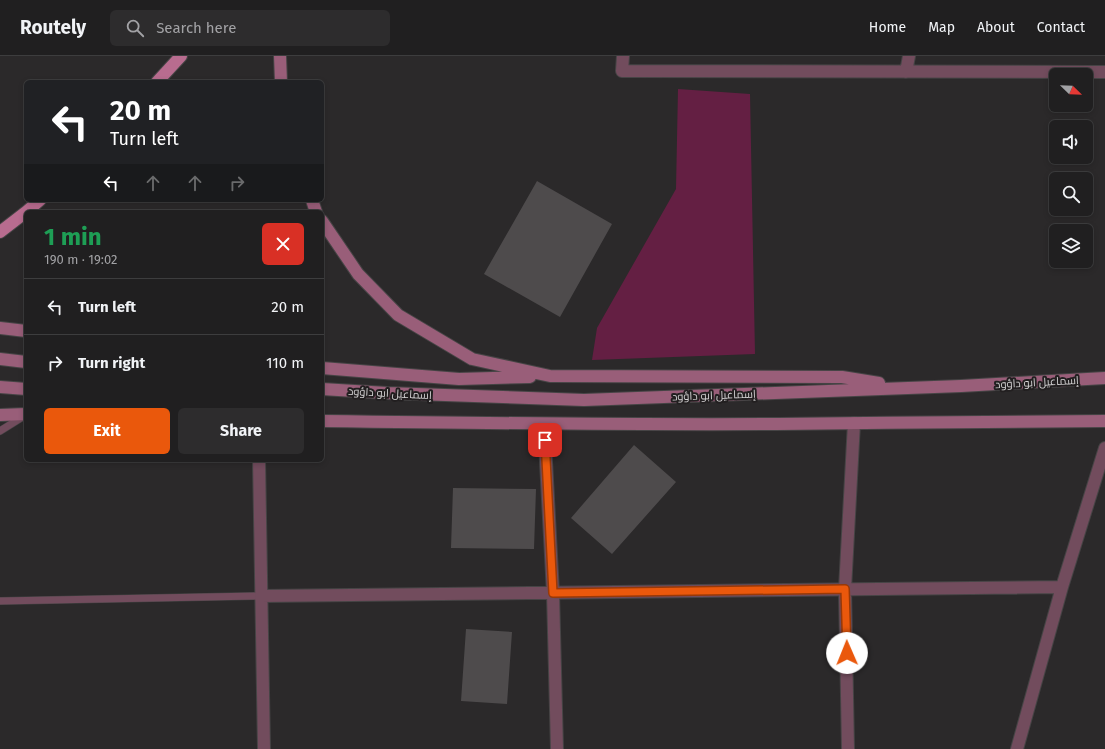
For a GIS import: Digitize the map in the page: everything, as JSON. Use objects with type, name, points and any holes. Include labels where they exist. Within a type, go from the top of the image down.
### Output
[{"type":"main road","points":[[159,80],[181,56]]},
{"type":"main road","points":[[280,56],[281,80]]},
{"type":"main road","points":[[28,210],[38,202]]},
{"type":"main road","points":[[0,232],[24,214]]},
{"type":"main road","points":[[324,224],[358,274],[398,315],[472,359],[550,376]]},
{"type":"main road","points":[[0,328],[24,331]]},
{"type":"main road","points":[[0,359],[24,362]]},
{"type":"main road","points":[[324,368],[459,379],[550,376],[842,377],[903,388]]},
{"type":"main road","name":"إسماعيل ابو داؤود","points":[[324,389],[387,393],[584,400],[903,388],[1105,378]]},
{"type":"main road","points":[[0,387],[24,389]]},
{"type":"main road","points":[[0,415],[24,414]]},
{"type":"main road","points":[[324,421],[544,424],[1105,421]]},
{"type":"street","points":[[623,56],[622,71],[1105,72]]},
{"type":"street","points":[[906,72],[909,56]]},
{"type":"street","points":[[848,749],[845,589],[854,423]]},
{"type":"street","points":[[544,424],[553,593],[557,749]]},
{"type":"street","points":[[1017,749],[1062,587],[1105,448]]},
{"type":"street","points":[[259,462],[264,749]]},
{"type":"street","points":[[261,596],[1062,587]]},
{"type":"lane","points":[[0,431],[24,415]]},
{"type":"lane","points":[[0,601],[261,596]]},
{"type":"shaded area","points":[[678,89],[750,94],[755,354],[592,360],[597,328],[676,189]]},
{"type":"building","points":[[537,181],[612,224],[560,317],[484,274]]},
{"type":"building","points":[[634,445],[676,482],[612,554],[571,518]]},
{"type":"building","points":[[453,488],[536,489],[534,549],[451,548]]},
{"type":"building","points":[[466,629],[512,632],[507,704],[461,701]]},
{"type":"route","points":[[545,440],[553,593],[845,589],[847,653]]}]
